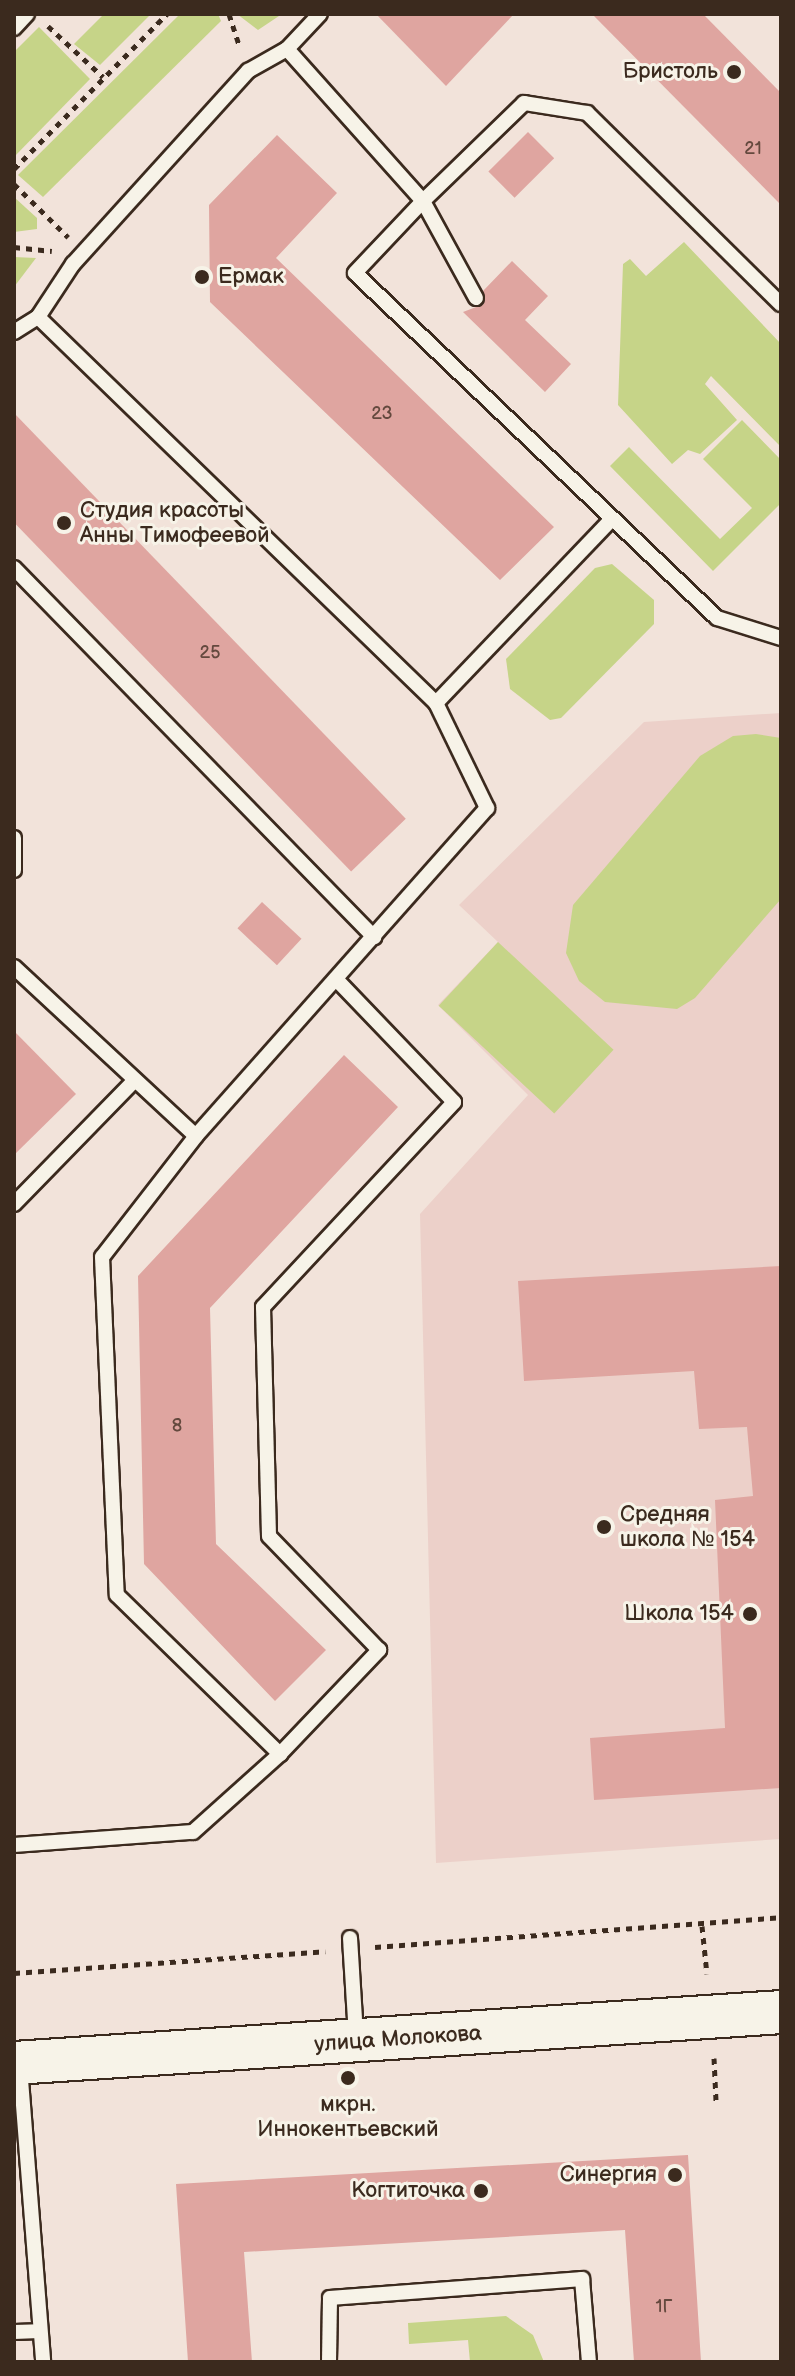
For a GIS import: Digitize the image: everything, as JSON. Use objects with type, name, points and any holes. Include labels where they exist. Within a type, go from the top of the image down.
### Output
[{"type":"street","name":"улица Молокова","points":[[17,2063],[781,2012]]},
{"type":"lane","points":[[14,28],[27,14]]},
{"type":"lane","points":[[14,332],[38,317],[73,264],[248,71],[287,49],[320,14]]},
{"type":"lane","points":[[287,49],[423,201],[476,298]]},
{"type":"lane","points":[[781,304],[587,113],[524,103],[423,201],[355,273],[717,618],[781,638]]},
{"type":"lane","points":[[38,317],[436,703],[487,808],[196,1136],[102,1257],[117,1595],[280,1754]]},
{"type":"lane","points":[[436,703],[612,519]]},
{"type":"lane","points":[[14,568],[374,937]]},
{"type":"lane","points":[[14,838],[14,870]]},
{"type":"lane","points":[[14,967],[196,1136]]},
{"type":"lane","points":[[14,1845],[193,1832],[280,1754],[379,1650],[269,1536],[263,1307],[454,1102],[336,979]]},
{"type":"lane","points":[[14,1204],[135,1080]]},
{"type":"lane","points":[[350,1944],[357,2041]]},
{"type":"lane","points":[[17,2063],[43,2362]]},
{"type":"lane","points":[[329,2362],[330,2298],[582,2279],[589,2362]]},
{"type":"lane","points":[[14,2332],[39,2331]]},
{"type":"path","points":[[14,169],[167,14]]},
{"type":"path","points":[[229,14],[233,27]]},
{"type":"path","points":[[43,22],[103,77]]},
{"type":"path","points":[[14,184],[71,240]]},
{"type":"path","points":[[14,247],[44,246]]},
{"type":"path","points":[[14,1973],[350,1944],[702,1926],[781,1917]]},
{"type":"path","points":[[702,1926],[707,1974]]},
{"type":"path","points":[[714,2058],[716,2101]]},
{"type":"shaded area","name":"Средняя школа № 154","points":[[781,713],[781,1839],[436,1863],[420,1214],[528,1095],[438,1005],[498,942],[459,905],[644,722]]},
{"type":"green space","points":[[104,14],[151,14],[100,65],[74,44]]},
{"type":"green space","points":[[180,14],[218,14],[221,21],[43,197],[18,175]]},
{"type":"green space","points":[[237,14],[282,14],[258,30]]},
{"type":"green space","points":[[39,27],[90,79],[14,157],[14,52]]},
{"type":"green space","points":[[14,197],[37,218],[37,229],[14,232]]},
{"type":"green space","points":[[684,242],[781,344],[781,447],[711,376],[705,384],[737,420],[700,454],[688,450],[672,464],[618,405],[623,264],[630,259],[646,276]]},
{"type":"green space","points":[[14,257],[36,258],[14,287]]},
{"type":"green space","points":[[742,420],[781,460],[781,503],[713,571],[610,466],[629,447],[720,539],[752,508],[703,459]]},
{"type":"green space","points":[[612,564],[654,600],[654,624],[561,718],[550,720],[510,689],[506,659],[595,568]]},
{"type":"green space","points":[[756,734],[781,738],[781,899],[695,998],[677,1009],[605,1002],[579,981],[566,953],[573,905],[700,756],[733,736]]},
{"type":"green space","points":[[498,942],[614,1050],[554,1113],[439,1006]]},
{"type":"green space","points":[[506,2316],[533,2335],[544,2362],[470,2362],[468,2340],[409,2344],[408,2323]]},
{"type":"building","points":[[376,14],[514,14],[446,86]]},
{"type":"building","points":[[592,14],[703,14],[781,93],[781,205]]},
{"type":"building","points":[[528,132],[554,158],[515,198],[488,172]]},
{"type":"building","points":[[277,135],[337,193],[276,258],[554,527],[500,580],[210,302],[209,205]]},
{"type":"building","points":[[512,261],[548,296],[525,320],[571,364],[545,392],[463,312],[484,304],[483,291]]},
{"type":"building","points":[[14,413],[406,819],[351,872],[14,522]]},
{"type":"building","points":[[262,902],[301,939],[277,965],[237,928]]},
{"type":"building","points":[[14,1031],[76,1094],[14,1155]]},
{"type":"building","points":[[344,1055],[398,1107],[210,1308],[216,1544],[326,1650],[275,1701],[144,1564],[138,1276]]},
{"type":"building","name":"Школа 154","points":[[781,1266],[781,1788],[594,1800],[590,1738],[725,1728],[715,1500],[753,1496],[747,1427],[699,1429],[694,1371],[524,1381],[518,1281]]},
{"type":"building","points":[[688,2155],[701,2362],[634,2362],[625,2230],[244,2252],[252,2362],[188,2362],[176,2184]]},
{"type":"place","name":"Бристоль","points":[[734,72]]},
{"type":"place","name":"Ермак","points":[[202,277]]},
{"type":"place","name":"Студия красоты Анны Тимофеевой","points":[[64,523]]},
{"type":"place","name":"Средняя школа № 154","points":[[604,1527]]},
{"type":"place","name":"Школа 154","points":[[750,1614]]},
{"type":"place","name":"мкрн. Иннокентьевский","points":[[348,2078]]},
{"type":"place","name":"Синергия","points":[[675,2175]]},
{"type":"place","name":"Когтиточка","points":[[481,2191]]}]
